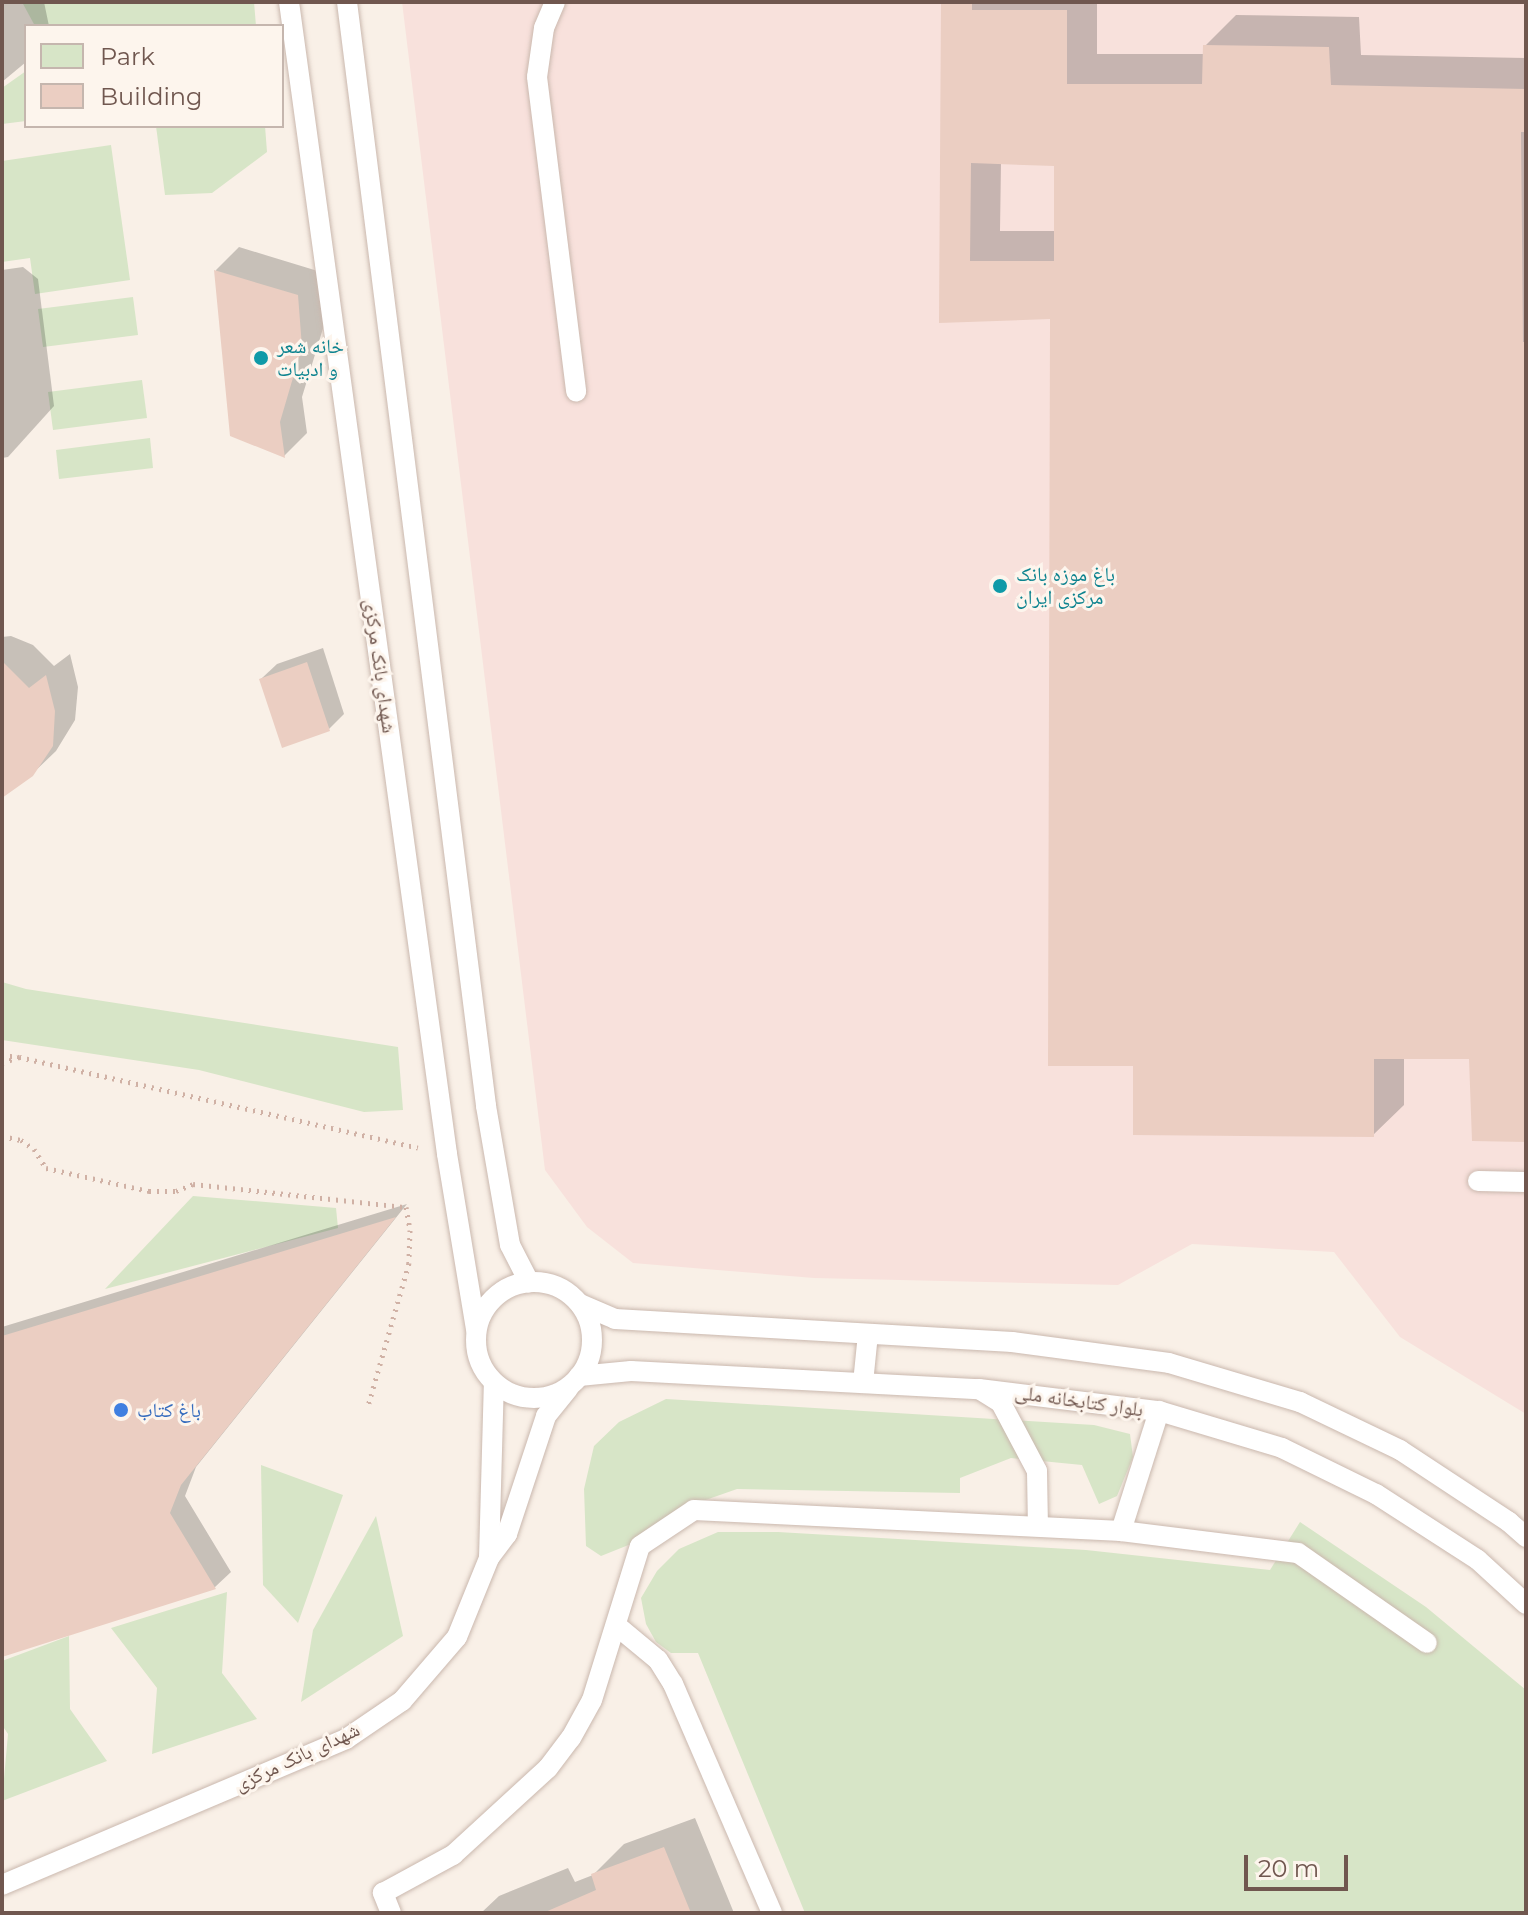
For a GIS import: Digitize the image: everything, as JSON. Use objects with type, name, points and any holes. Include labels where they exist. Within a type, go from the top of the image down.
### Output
[{"type":"lane","name":"شهدای بانک مرکزی","points":[[289,2],[447,1154],[476,1330]]},
{"type":"lane","points":[[347,2],[486,1106],[510,1245],[529,1282]]},
{"type":"lane","points":[[555,2],[544,28],[537,77],[576,392]]},
{"type":"lane","points":[[1478,1181],[1526,1182]]},
{"type":"lane","points":[[576,1379],[543,1398],[525,1397],[494,1383],[482,1367],[476,1349],[476,1330],[483,1311],[494,1296],[510,1286],[529,1282],[548,1283],[565,1291],[580,1304],[615,1319],[1012,1342],[1169,1363],[1300,1402],[1400,1450],[1509,1522],[1526,1537]]},
{"type":"lane","points":[[489,1558],[507,1534],[546,1416],[588,1359],[592,1340],[589,1321],[580,1304]]},
{"type":"lane","points":[[863,1383],[868,1334]]},
{"type":"lane","name":"بلوار کتابخانه ملی","points":[[576,1379],[631,1371],[979,1389],[1159,1411],[1282,1448],[1376,1494],[1478,1560],[1526,1604]]},
{"type":"lane","name":"شهدای بانک مرکزی","points":[[2,1885],[346,1739],[402,1701],[457,1637],[489,1558],[494,1383]]},
{"type":"lane","points":[[979,1389],[1001,1403],[1037,1471],[1038,1526]]},
{"type":"lane","points":[[1121,1531],[1159,1411]]},
{"type":"lane","points":[[391,1913],[383,1893],[453,1855],[548,1768],[571,1738],[592,1700],[640,1546],[694,1510],[1121,1531],[1298,1553],[1427,1643]]},
{"type":"lane","points":[[617,1626],[658,1660],[673,1684],[772,1913]]},
{"type":"path","points":[[2,1055],[447,1154]]},
{"type":"path","points":[[2,1063],[19,1057]]},
{"type":"path","points":[[2,1136],[21,1140],[34,1149],[46,1168],[149,1191],[176,1191],[193,1184],[406,1207],[410,1230],[409,1263],[368,1406]]},
{"type":"shaded area","name":"باغ موزه بانک مرکزی ایران","points":[[402,2],[1526,2],[1526,1414],[1400,1337],[1334,1252],[1192,1244],[1118,1285],[814,1278],[633,1263],[587,1227],[545,1170]]},
{"type":"green space","points":[[22,2],[254,2],[256,24],[34,24]]},
{"type":"green space","points":[[24,72],[24,121],[2,124],[2,88]]},
{"type":"green space","points":[[156,128],[265,128],[267,152],[212,193],[165,195]]},
{"type":"green space","points":[[111,145],[130,280],[35,294],[30,258],[2,262],[2,161]]},
{"type":"green space","points":[[133,297],[138,335],[43,347],[38,309]]},
{"type":"green space","points":[[142,380],[147,418],[53,430],[48,392]]},
{"type":"green space","points":[[150,438],[153,468],[59,479],[56,450]]},
{"type":"green space","points":[[2,982],[26,989],[398,1047],[403,1110],[364,1112],[199,1070],[2,1040]]},
{"type":"green space","points":[[193,1196],[336,1208],[338,1228],[105,1289]]},
{"type":"green space","points":[[666,1399],[1094,1425],[1130,1434],[1133,1457],[1117,1496],[1099,1504],[1082,1465],[1011,1458],[960,1478],[960,1493],[737,1489],[700,1502],[631,1544],[601,1556],[586,1546],[584,1489],[594,1446],[619,1422]]},
{"type":"green space","points":[[261,1465],[343,1495],[298,1623],[263,1585]]},
{"type":"green space","points":[[376,1516],[403,1636],[301,1702],[313,1630]]},
{"type":"green space","points":[[1300,1522],[1426,1607],[1526,1690],[1526,1913],[805,1913],[698,1653],[671,1653],[656,1642],[646,1624],[641,1598],[657,1571],[679,1549],[718,1532],[778,1532],[1086,1550],[1270,1570]]},
{"type":"green space","points":[[227,1592],[222,1673],[257,1719],[152,1754],[157,1688],[111,1628]]},
{"type":"green space","points":[[69,1636],[70,1709],[107,1761],[2,1801],[8,1734],[2,1725],[2,1661]]},
{"type":"building","points":[[941,2],[972,2],[972,10],[1067,10],[1067,84],[1202,84],[1203,45],[1329,47],[1331,85],[1526,89],[1526,132],[1521,132],[1523,342],[1526,342],[1526,1142],[1472,1141],[1469,1059],[1374,1059],[1374,1137],[1133,1135],[1133,1066],[1048,1066],[1050,319],[939,323]],"holes":[[[971,163],[1054,166],[1054,261],[970,261]]]},
{"type":"building","name":"خانه شعر و ادبیات","points":[[214,270],[298,295],[302,347],[280,422],[285,458],[230,436]]},
{"type":"building","points":[[2,661],[29,688],[46,675],[55,711],[53,746],[33,776],[2,798]]},
{"type":"building","points":[[307,662],[330,731],[282,748],[259,679]]},
{"type":"building","name":"باغ کتاب","points":[[396,1217],[181,1485],[170,1513],[216,1589],[2,1657],[2,1336]]},
{"type":"building","points":[[664,1847],[691,1913],[543,1913],[596,1890],[591,1874]]},
{"type":"place","name":"خانه شعر و ادبیات","points":[[261,358]]},
{"type":"place","name":"باغ موزه بانک مرکزی ایران","points":[[1000,586]]},
{"type":"place","name":"باغ کتاب","points":[[121,1410]]}]
